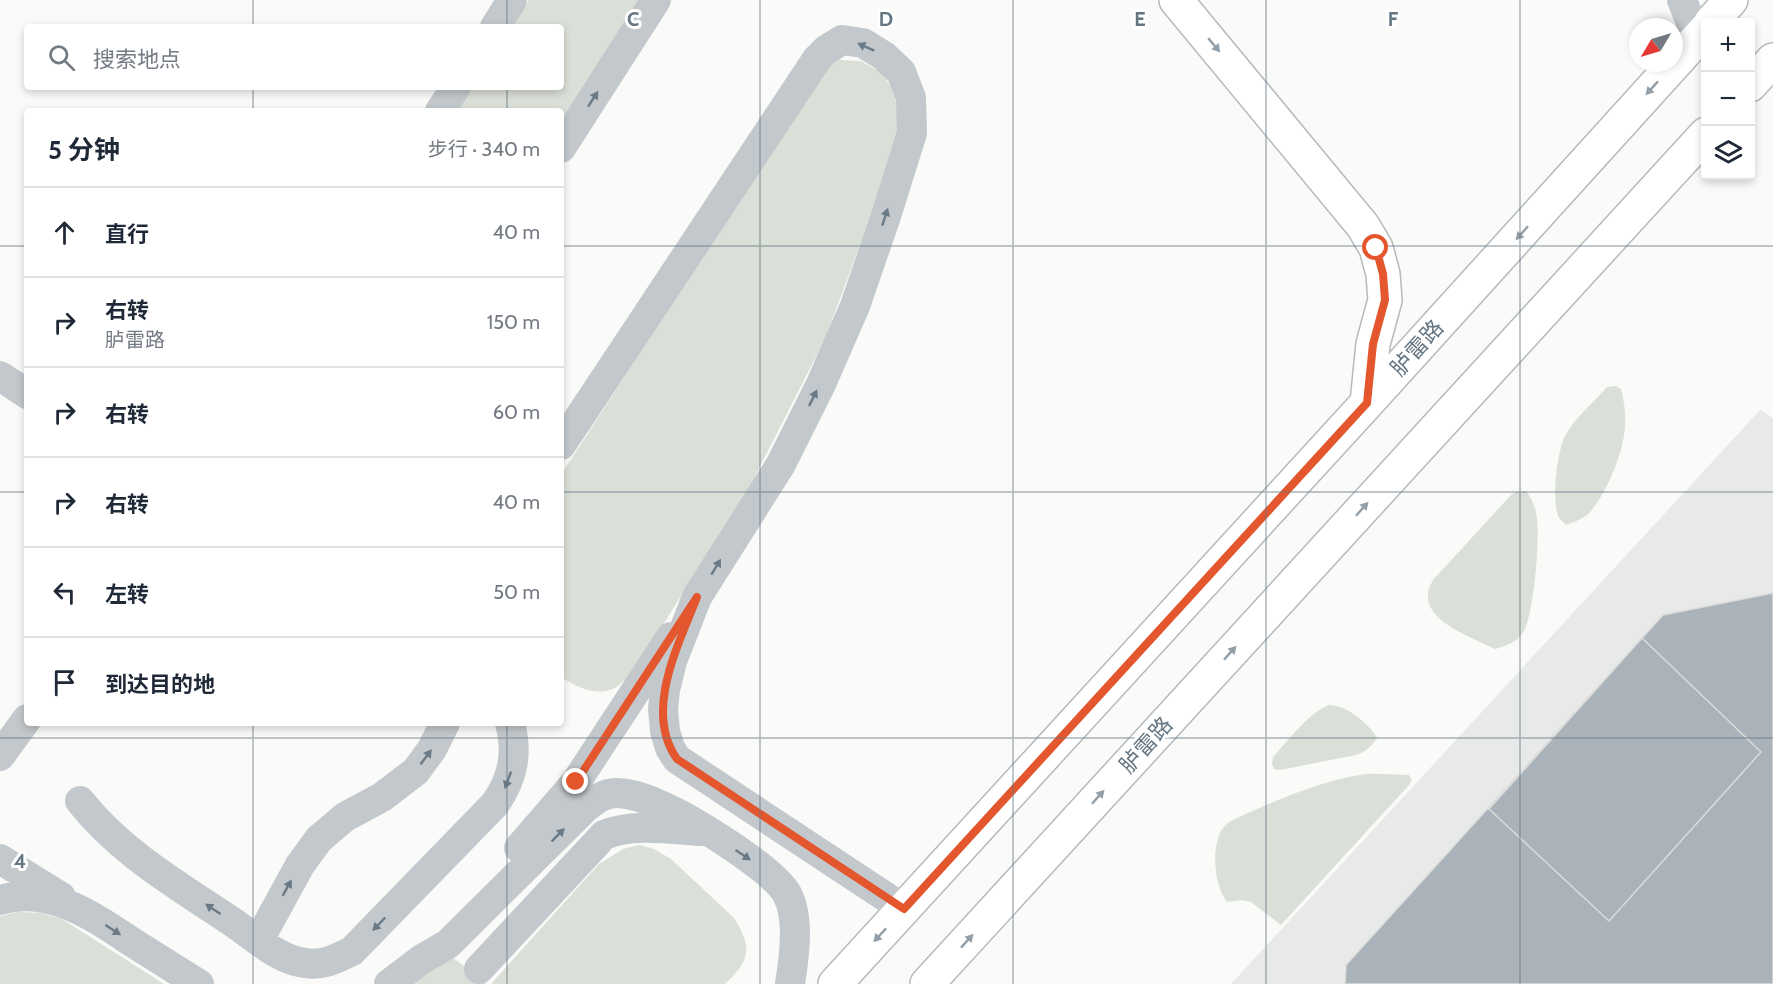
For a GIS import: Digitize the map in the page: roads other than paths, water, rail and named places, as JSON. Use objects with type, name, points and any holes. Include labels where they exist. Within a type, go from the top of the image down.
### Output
[{"type":"main road","points":[[1176,0],[1347,205],[1376,248],[1383,274],[1385,300],[1373,344],[1367,403]]},
{"type":"main road","name":"胪雷路","points":[[1715,18],[1731,0]]},
{"type":"main road","name":"胪雷路","points":[[836,984],[1701,34]]},
{"type":"main road","points":[[1755,80],[1773,60]]},
{"type":"main road","name":"胪雷路","points":[[927,984],[1701,139]]},
{"type":"lane","points":[[497,24],[512,0]]},
{"type":"lane","points":[[564,143],[656,0]]},
{"type":"lane","points":[[1682,0],[1701,25]]},
{"type":"lane","points":[[422,959],[576,782],[781,464],[816,394],[855,306],[912,133],[911,98],[901,72],[884,56],[863,43],[842,40],[817,59],[564,440]]},
{"type":"lane","points":[[442,108],[454,90]]},
{"type":"lane","points":[[0,376],[24,392]]},
{"type":"lane","points":[[697,597],[672,661],[665,690],[663,709],[665,731],[670,748],[677,759],[904,909]]},
{"type":"lane","points":[[0,756],[24,723]]},
{"type":"lane","points":[[259,940],[300,865],[319,839],[345,817],[382,797],[416,771],[432,749],[444,726]]},
{"type":"lane","points":[[80,801],[136,856],[276,952],[303,963],[319,964],[333,961],[352,951],[500,798],[511,776],[514,747],[510,726]]},
{"type":"lane","points":[[389,984],[422,959],[448,944],[584,809],[599,797],[615,793],[636,796],[662,806],[709,832],[770,874],[787,894],[794,919],[795,950],[790,984]]},
{"type":"lane","points":[[479,969],[604,835],[643,827],[709,832]]},
{"type":"lane","points":[[0,859],[199,984]]},
{"type":"lane","points":[[0,900],[25,896],[48,898],[85,911]]}]
